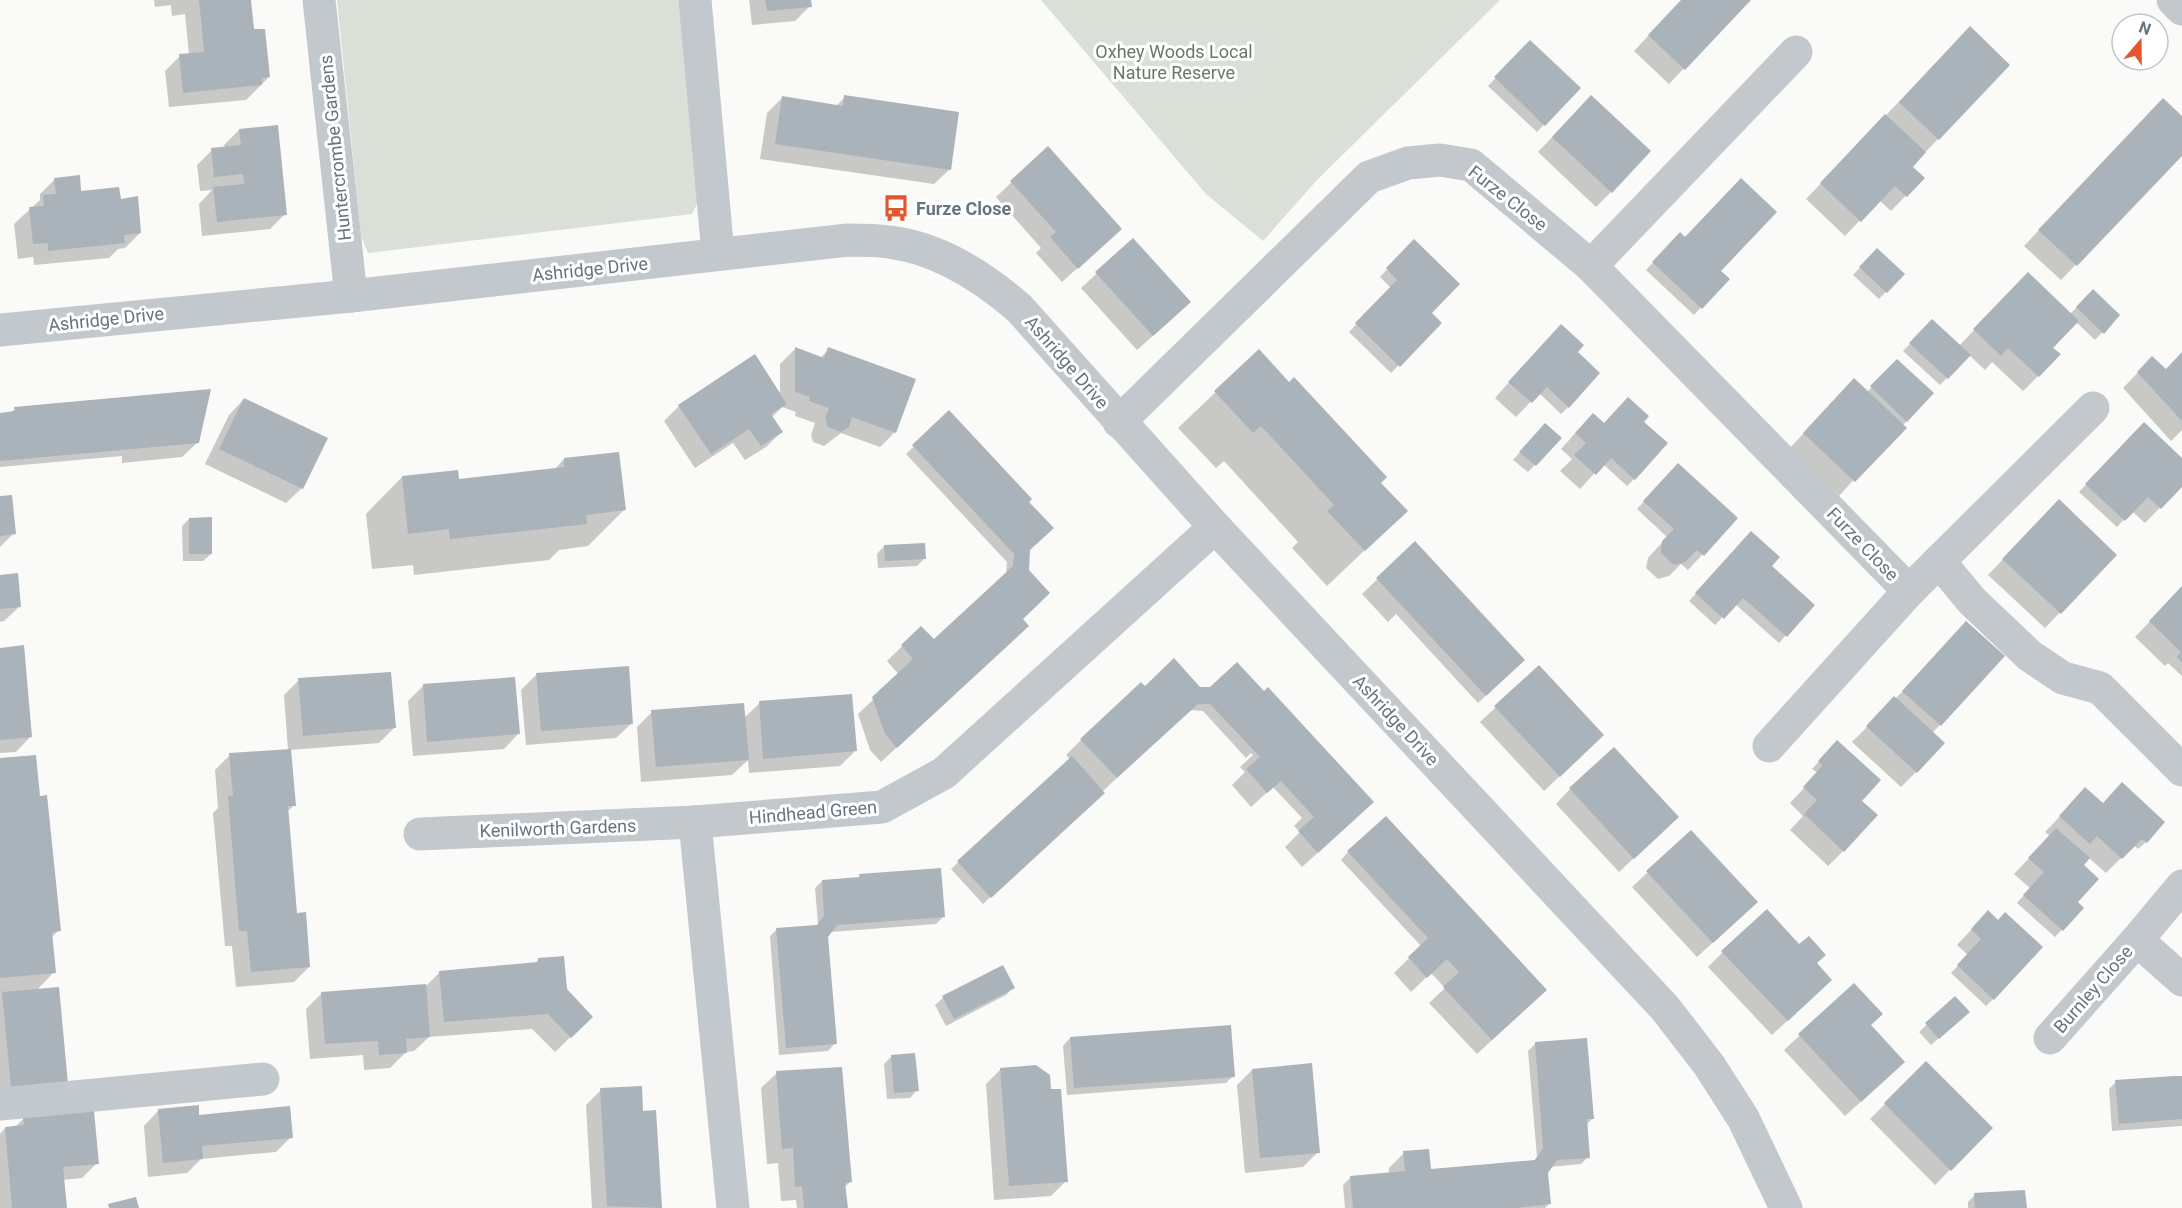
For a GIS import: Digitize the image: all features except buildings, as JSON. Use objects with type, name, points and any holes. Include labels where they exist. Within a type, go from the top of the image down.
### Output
[{"type":"street","name":"Huntercrombe Gardens","points":[[319,0],[351,296]]},
{"type":"street","points":[[695,0],[718,254]]},
{"type":"street","points":[[2173,0],[2182,9]]},
{"type":"street","points":[[1590,266],[1796,52]]},
{"type":"street","name":"Furze Close","points":[[1119,422],[1369,177],[1408,163],[1440,160],[1471,165],[1590,266],[1909,591]]},
{"type":"street","name":"Ashridge Drive","points":[[0,330],[351,296],[848,240],[889,242],[920,248],[956,263],[989,282],[1019,308],[1215,527],[1665,1008],[1709,1065],[1743,1119],[1778,1205]]},
{"type":"street","name":"Furze Close","points":[[1770,746],[1909,591],[2092,408]]},
{"type":"street","name":"Hindhead Green","points":[[695,822],[882,807],[944,773],[1215,527]]},
{"type":"street","points":[[1939,561],[1972,601],[2030,656],[2062,678],[2100,688],[2182,770]]},
{"type":"street","points":[[695,822],[733,1208]]},
{"type":"street","name":"Kenilworth Gardens","points":[[420,834],[695,822]]},
{"type":"street","name":"Burnley Close","points":[[2050,1038],[2182,886]]},
{"type":"street","name":"Burnley Close","points":[[2137,940],[2182,980]]},
{"type":"street","points":[[0,1104],[263,1079]]},
{"type":"green space","points":[[337,0],[682,0],[699,200],[692,214],[368,253],[361,236]]},
{"type":"green space","name":"Oxhey Woods Local Nature Reserve","points":[[1041,0],[1500,0],[1317,180],[1263,241],[1206,194]]},
{"type":"place","name":"Furze Close","points":[[896,208]]}]
